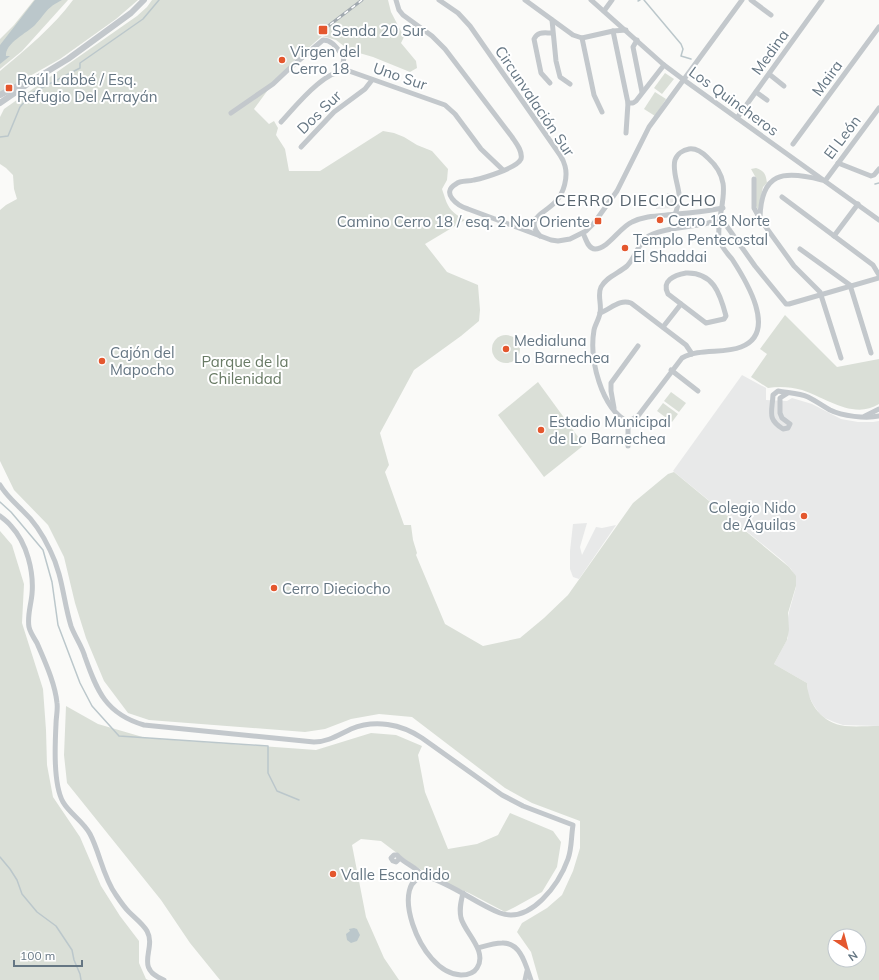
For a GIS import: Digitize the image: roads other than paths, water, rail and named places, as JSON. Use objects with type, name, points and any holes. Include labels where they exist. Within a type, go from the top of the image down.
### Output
[{"type":"street","points":[[1,103],[35,79],[68,59],[131,13],[144,0]]},
{"type":"street","points":[[396,0],[399,10],[403,15],[432,36],[445,49],[518,147],[521,157],[520,160],[512,167],[477,180],[457,183],[451,188],[451,198],[464,208],[551,240],[570,239],[583,233],[592,226],[617,192],[650,126],[742,0]]},
{"type":"street","name":"Circunvalación Sur","points":[[438,0],[458,13],[470,26],[563,161],[565,173],[562,193],[555,203],[539,214],[535,220],[534,227],[540,237]]},
{"type":"street","points":[[525,0],[573,35],[582,38],[613,31],[626,30]]},
{"type":"street","name":"Los Quincheros","points":[[591,0],[664,65],[879,220]]},
{"type":"street","points":[[604,11],[612,0]]},
{"type":"street","points":[[751,0],[771,15]]},
{"type":"street","name":"Medina","points":[[737,118],[822,0]]},
{"type":"street","points":[[552,20],[552,33],[560,77],[570,84]]},
{"type":"street","name":"Maira","points":[[793,144],[879,27]]},
{"type":"street","points":[[613,31],[628,103],[626,133]]},
{"type":"street","points":[[550,83],[541,73],[534,39],[540,32],[552,33]]},
{"type":"street","points":[[582,38],[594,95],[602,112]]},
{"type":"street","points":[[231,113],[273,84],[290,67],[322,40],[327,40],[336,46],[344,57],[342,70],[325,78],[281,122]]},
{"type":"street","points":[[637,40],[633,47],[642,92]]},
{"type":"street","points":[[628,103],[633,103],[636,101],[664,65]]},
{"type":"street","name":"Uno Sur","points":[[342,70],[349,71],[444,105],[455,114],[480,149],[503,170]]},
{"type":"street","points":[[769,74],[784,86]]},
{"type":"street","points":[[0,96],[13,88],[35,79]]},
{"type":"street","name":"Dos Sur","points":[[301,147],[334,112],[365,88],[372,80]]},
{"type":"street","points":[[756,92],[767,100]]},
{"type":"street","name":"El León","points":[[825,181],[879,108]]},
{"type":"street","points":[[628,422],[638,416],[682,358],[692,354],[741,347],[747,344],[755,336],[758,327],[758,316],[751,293],[720,241],[719,231],[724,192],[721,177],[716,167],[708,158],[696,150],[687,149],[681,152],[677,156],[674,165],[679,197],[675,215]]},
{"type":"street","points":[[838,164],[871,176],[874,175],[879,169]]},
{"type":"street","points":[[760,219],[761,202],[765,188],[782,175],[797,175],[825,181]]},
{"type":"street","points":[[754,179],[754,208],[760,219],[794,266],[819,290],[822,295],[841,358]]},
{"type":"street","points":[[721,218],[784,303],[789,304],[822,295],[879,277],[873,265],[782,197]]},
{"type":"street","points":[[834,236],[858,204]]},
{"type":"street","points":[[583,233],[589,246],[592,248],[599,248],[631,222],[656,215],[700,213],[723,208]]},
{"type":"street","points":[[870,214],[879,214]]},
{"type":"street","points":[[628,422],[622,419],[608,402],[599,384],[593,344],[594,329],[600,313],[601,304],[599,293],[602,286],[606,280],[629,264],[646,238],[654,233],[704,224],[721,218]]},
{"type":"street","points":[[800,249],[848,282],[851,286],[871,353]]},
{"type":"street","points":[[689,272],[696,273],[706,278],[714,286],[721,297],[726,317],[723,320],[707,324],[681,304],[667,293],[667,282],[673,276],[679,274],[689,272]]},
{"type":"street","points":[[600,313],[620,303],[628,302],[633,304],[686,345],[692,354]]},
{"type":"street","points":[[663,327],[681,304]]},
{"type":"street","points":[[615,411],[611,383],[638,346]]},
{"type":"street","points":[[672,370],[698,391]]},
{"type":"street","points":[[788,393],[780,398],[780,413],[782,418],[790,424],[788,428],[783,429],[775,423],[772,418],[773,395],[778,391],[809,397],[836,412],[849,416],[865,416],[873,418],[879,416]]},
{"type":"street","points":[[865,416],[879,410]]},
{"type":"street","points":[[628,422],[628,446]]},
{"type":"street","points":[[0,485],[9,498],[22,509],[34,524],[50,549],[60,576],[72,627],[85,655],[91,676],[103,697],[122,716],[144,725],[314,742],[330,740],[364,725],[378,724],[398,726],[422,738],[502,796],[523,806],[573,825],[571,848],[562,873],[546,896],[532,908],[523,913],[512,916],[500,913],[432,878],[423,876],[399,859]]},
{"type":"street","points":[[0,516],[12,526],[24,547],[30,566],[32,587],[29,627],[48,673],[57,704],[55,740],[58,788],[63,801],[83,824],[95,843],[100,860],[114,893],[148,933],[148,967],[152,974],[164,980]]},
{"type":"street","points":[[423,876],[414,882],[409,891],[409,903],[412,920],[418,938],[428,955],[442,967],[461,978],[474,972],[479,965],[480,957],[478,948],[461,918],[460,908],[463,894]]},
{"type":"street","points":[[478,948],[502,943],[512,945],[520,953],[531,980]]},
{"type":"street","points":[[525,980],[527,970]]},
{"type":"waterway","points":[[0,137],[8,136],[20,107],[32,93],[80,68],[80,63],[143,19],[159,0]]},
{"type":"waterway","points":[[644,0],[681,44],[683,49],[681,56],[691,59]]},
{"type":"waterway","points":[[875,184],[879,183]]},
{"type":"waterway","points":[[0,502],[11,512],[43,550],[52,582],[58,625],[80,683],[92,706],[119,736],[268,746],[268,773],[277,791],[299,800]]},
{"type":"waterway","points":[[0,857],[17,880],[22,894],[37,912],[56,926],[72,950],[81,980]]},
{"type":"railway","points":[[323,30],[362,0]]},
{"type":"place","name":"Senda 20 Sur","points":[[323,30]]},
{"type":"place","name":"Virgen del Cerro 18","points":[[282,60]]},
{"type":"place","name":"Raúl Labbé / Esq. Refugio Del Arrayán","points":[[9,88]]},
{"type":"place","name":"Cerro 18 Norte","points":[[660,220]]},
{"type":"place","name":"Camino Cerro 18 / esq. 2 Nor Oriente","points":[[598,221]]},
{"type":"place","name":"Templo Pentecostal El Shaddai","points":[[625,248]]},
{"type":"place","name":"Medialuna Lo Barnechea","points":[[506,349]]},
{"type":"place","name":"Cajón del Mapocho","points":[[102,361]]},
{"type":"place","name":"Estadio Municipal de Lo Barnechea","points":[[541,430]]},
{"type":"place","name":"Colegio Nido de Águilas","points":[[804,516]]},
{"type":"place","name":"Cerro Dieciocho","points":[[274,588]]},
{"type":"place","name":"Valle Escondido","points":[[333,874]]},
{"type":"district","name":"CERRO DIECIOCHO","points":[[636,200]]},
{"type":"park label","name":"Parque de la Chilenidad","points":[[245,370]]}]
